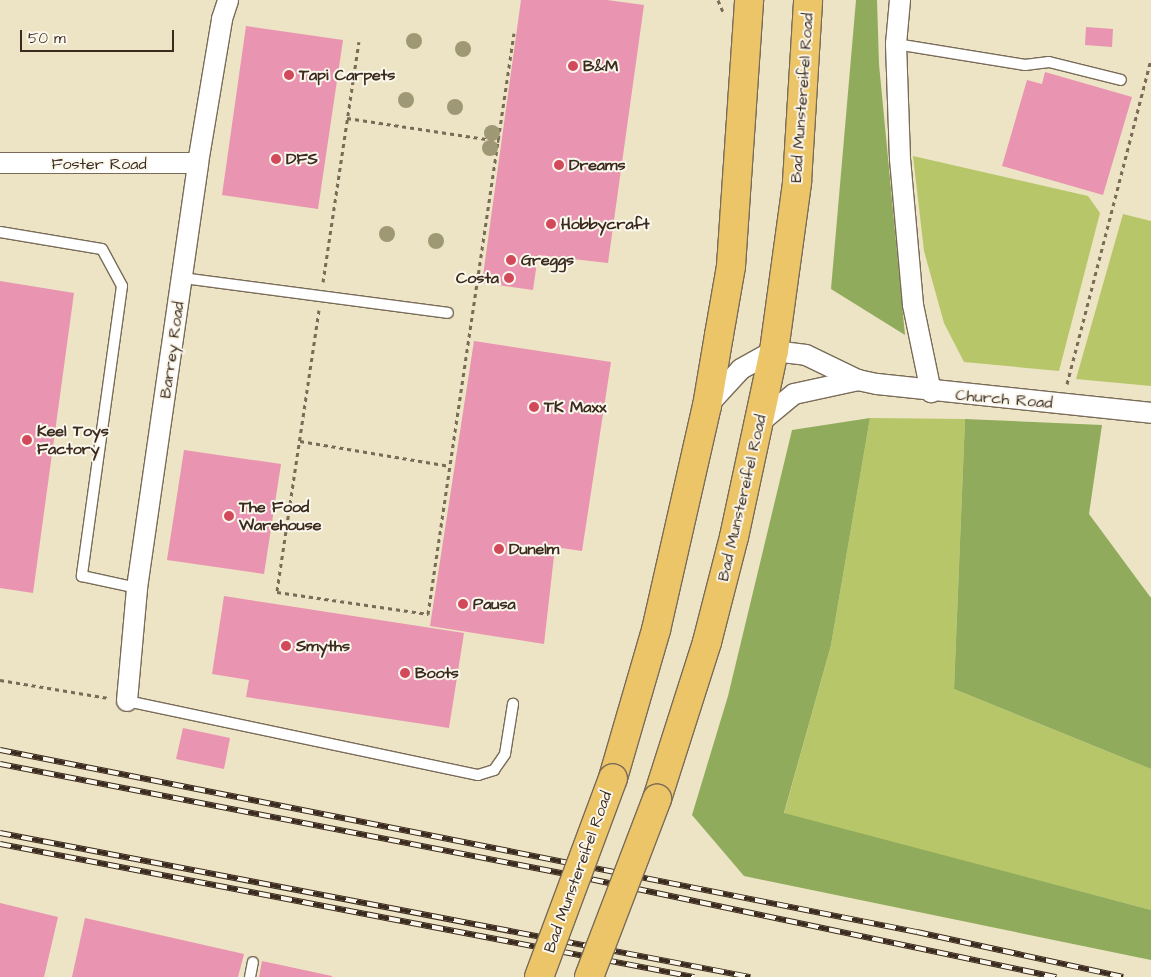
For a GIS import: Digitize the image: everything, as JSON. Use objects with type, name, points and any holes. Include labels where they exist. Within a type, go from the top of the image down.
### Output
[{"type":"highway","name":"Bad Munstereifel Road","points":[[539,977],[613,778],[656,630],[707,406],[731,266],[749,0]]},
{"type":"highway","name":"Bad Munstereifel Road","points":[[589,977],[657,799],[707,642],[759,423],[774,351],[797,182],[808,0]]},
{"type":"street","name":"Barrey Road","points":[[127,701],[138,588],[198,163],[222,19],[228,0]]},
{"type":"street","points":[[900,0],[896,44],[900,159],[913,306],[931,392]]},
{"type":"street","name":"Foster Road","points":[[0,163],[198,163]]},
{"type":"street","points":[[707,406],[741,369],[774,351]]},
{"type":"street","name":"Church Road","points":[[774,351],[806,355],[858,380],[931,392],[1151,413]]},
{"type":"street","name":"Church Road","points":[[759,423],[794,394],[858,380]]},
{"type":"lane","points":[[896,44],[1025,65],[1049,62],[1121,80]]},
{"type":"lane","points":[[0,232],[102,249],[122,286],[82,576],[138,588]]},
{"type":"lane","points":[[183,278],[321,295],[448,314]]},
{"type":"lane","points":[[127,701],[478,775],[494,770],[505,754],[513,704]]},
{"type":"lane","points":[[250,977],[253,962]]},
{"type":"path","points":[[718,0],[724,15]]},
{"type":"path","points":[[359,42],[277,592],[428,614],[514,34]]},
{"type":"path","points":[[1062,404],[1151,60]]},
{"type":"path","points":[[347,118],[498,141]]},
{"type":"path","points":[[300,441],[450,466]]},
{"type":"path","points":[[0,680],[127,701]]},
{"type":"green space","points":[[856,0],[877,0],[879,64],[905,335],[831,289]]},
{"type":"green space","points":[[913,156],[1088,196],[1100,213],[1059,371],[964,362],[944,323],[924,251]]},
{"type":"green space","points":[[1123,214],[1151,221],[1151,386],[1076,379]]},
{"type":"green space","points":[[870,418],[965,419],[954,689],[1151,769],[1151,910],[784,814],[831,645]]},
{"type":"green space","points":[[870,418],[831,645],[784,813],[1151,910],[1151,960],[744,876],[692,815],[728,696],[792,430]]},
{"type":"green space","points":[[965,419],[1102,425],[1089,514],[1151,598],[1151,769],[954,689]]},
{"type":"building","points":[[521,0],[607,0],[644,5],[608,263],[538,255],[533,290],[482,283]]},
{"type":"building","points":[[246,26],[343,40],[318,209],[222,195]]},
{"type":"building","points":[[1086,27],[1113,29],[1112,47],[1085,45]]},
{"type":"building","points":[[1045,72],[1132,97],[1103,195],[1002,166],[1027,80],[1042,84]]},
{"type":"building","name":"Keel Toys Factory","points":[[0,281],[74,293],[33,593],[0,588]]},
{"type":"building","points":[[474,341],[611,362],[582,551],[555,547],[544,644],[430,626]]},
{"type":"building","points":[[184,450],[281,464],[264,574],[167,560]]},
{"type":"building","points":[[224,596],[464,633],[449,728],[246,697],[249,680],[212,674]]},
{"type":"building","points":[[183,728],[230,738],[224,769],[176,759]]},
{"type":"building","points":[[0,903],[58,917],[44,977],[0,977]]},
{"type":"building","points":[[85,918],[244,954],[238,977],[72,977]]},
{"type":"building","points":[[262,961],[332,976],[332,977],[259,977]]},
{"type":"railway","points":[[0,750],[917,932],[1123,977]]},
{"type":"railway","points":[[0,764],[571,875],[1056,977]]},
{"type":"railway","points":[[0,833],[750,977]]},
{"type":"railway","points":[[0,844],[694,977]]},
{"type":"place","name":"B&M","points":[[573,66]]},
{"type":"place","name":"Tapi Carpets","points":[[289,75]]},
{"type":"place","name":"DFS","points":[[276,159]]},
{"type":"place","name":"Dreams","points":[[559,165]]},
{"type":"place","name":"Hobbycraft","points":[[551,224]]},
{"type":"place","name":"Greggs","points":[[511,260]]},
{"type":"place","name":"Costa","points":[[509,278]]},
{"type":"place","name":"TK Maxx","points":[[534,407]]},
{"type":"place","name":"Keel Toys Factory","points":[[27,440]]},
{"type":"place","name":"The Food Warehouse","points":[[229,516]]},
{"type":"place","name":"Dunelm","points":[[499,549]]},
{"type":"place","name":"Pausa","points":[[463,604]]},
{"type":"place","name":"Smyths","points":[[286,646]]},
{"type":"place","name":"Boots","points":[[405,673]]}]
